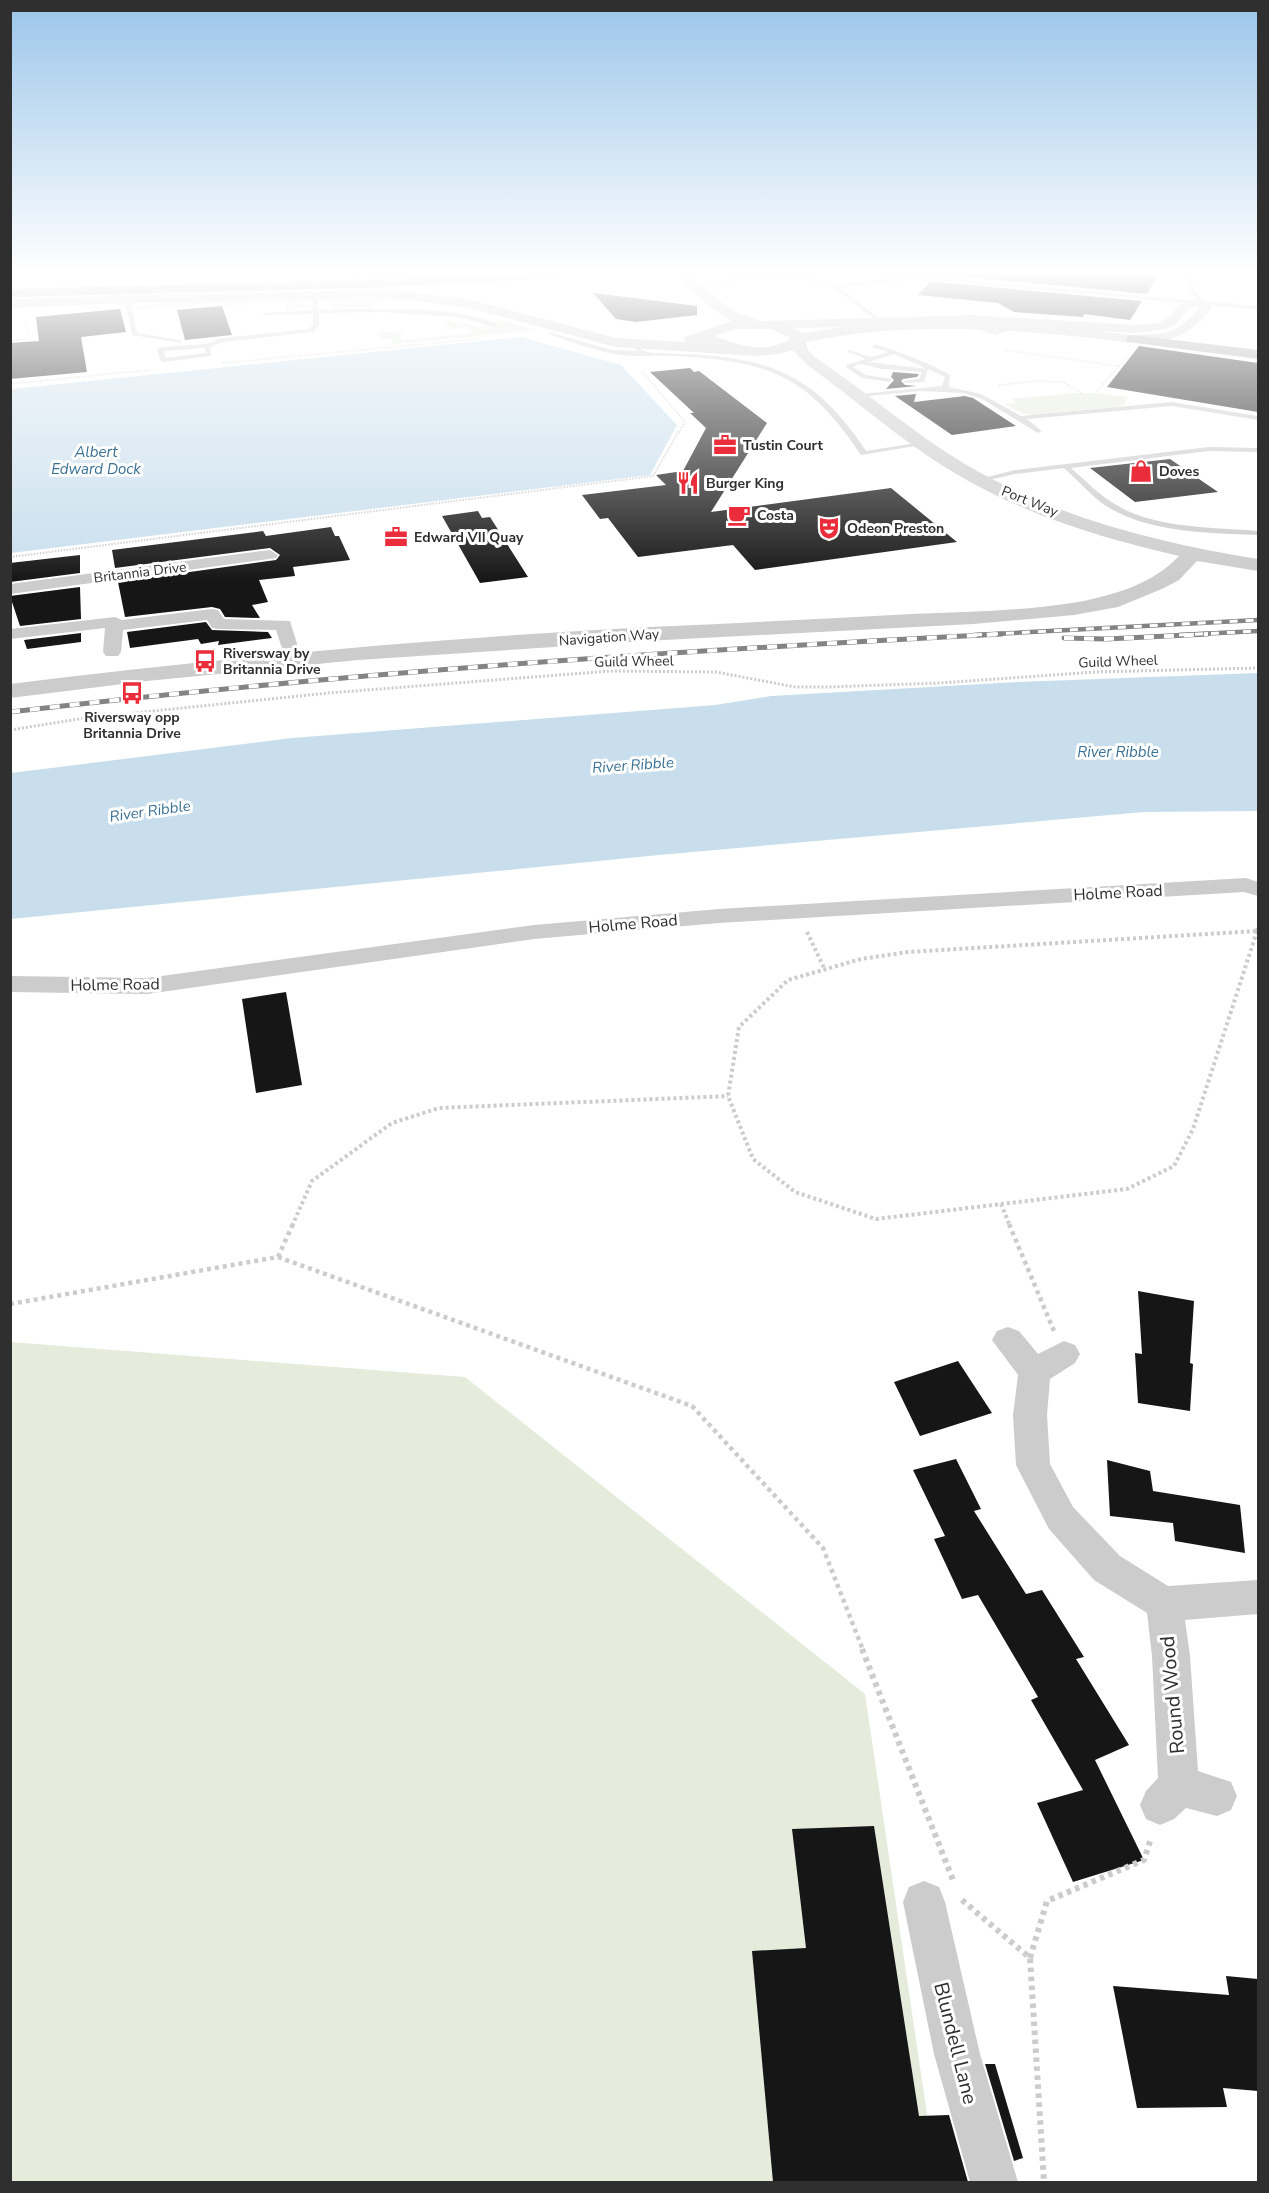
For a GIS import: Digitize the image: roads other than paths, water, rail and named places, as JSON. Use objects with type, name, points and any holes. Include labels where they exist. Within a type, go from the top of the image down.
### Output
[{"type":"street","name":"Port Way","points":[[833,376],[923,444],[980,480],[1038,506],[1102,528],[1193,553],[1258,565]]},
{"type":"street","name":"Navigation Way","points":[[10,691],[147,674],[358,653],[646,634],[973,618],[1074,609],[1110,602],[1157,584],[1172,576],[1193,553]]},
{"type":"street","name":"Britannia Drive","points":[[10,589],[270,555]]},
{"type":"street","points":[[115,626],[212,614],[218,624],[284,625],[289,647]]},
{"type":"street","points":[[10,634],[115,622],[112,652]]},
{"type":"street","name":"Holme Road","points":[[10,984],[147,986],[534,932],[798,912],[1246,885],[1258,889]]},
{"type":"street","points":[[1008,1340],[1034,1372],[1030,1415],[1033,1465],[1061,1518],[1107,1568],[1164,1604],[1258,1597]]},
{"type":"street","points":[[1034,1372],[1064,1354]]},
{"type":"street","name":"Round Wood","points":[[1164,1604],[1171,1656],[1170,1795],[1217,1796]]},
{"type":"street","name":"Blundell Lane","points":[[924,1902],[957,2054],[994,2182]]},
{"type":"lane","points":[[789,376],[834,412],[864,453],[923,444]]},
{"type":"lane","points":[[863,376],[890,380]]},
{"type":"lane","points":[[906,381],[922,381],[924,376]]},
{"type":"lane","points":[[947,386],[948,376]]},
{"type":"lane","points":[[861,396],[947,386],[980,395],[1038,431]]},
{"type":"lane","points":[[1020,418],[1172,404],[1258,418]]},
{"type":"lane","points":[[980,480],[1064,465],[1209,449],[1258,450]]},
{"type":"lane","points":[[1064,465],[1114,508],[1127,514],[1180,525],[1258,533]]},
{"type":"water","name":"Albert Edward Dock","points":[[135,376],[632,376],[677,425],[650,475],[11,553],[11,389]]},
{"type":"water","name":"River Ribble","points":[[1258,673],[1258,811],[1144,812],[659,855],[11,919],[11,773],[292,738],[715,705],[771,696],[1018,682]]},
{"type":"railway","points":[[974,635],[1258,620]]},
{"type":"railway","points":[[1179,635],[1258,631]]},
{"type":"railway","points":[[10,712],[258,686],[506,665],[1002,634]]},
{"type":"railway","points":[[1064,638],[1106,639],[1208,634]]},
{"type":"place","name":"Tustin Court","points":[[725,445]]},
{"type":"place","name":"Doves","points":[[1141,471]]},
{"type":"place","name":"Burger King","points":[[688,483]]},
{"type":"place","name":"Costa","points":[[739,515]]},
{"type":"place","name":"Odeon Preston","points":[[829,528]]},
{"type":"place","name":"Edward VII Quay","points":[[396,537]]},
{"type":"place","name":"Riversway by Britannia Drive","points":[[205,661]]},
{"type":"place","name":"Riversway opp Britannia Drive","points":[[132,693]]}]
